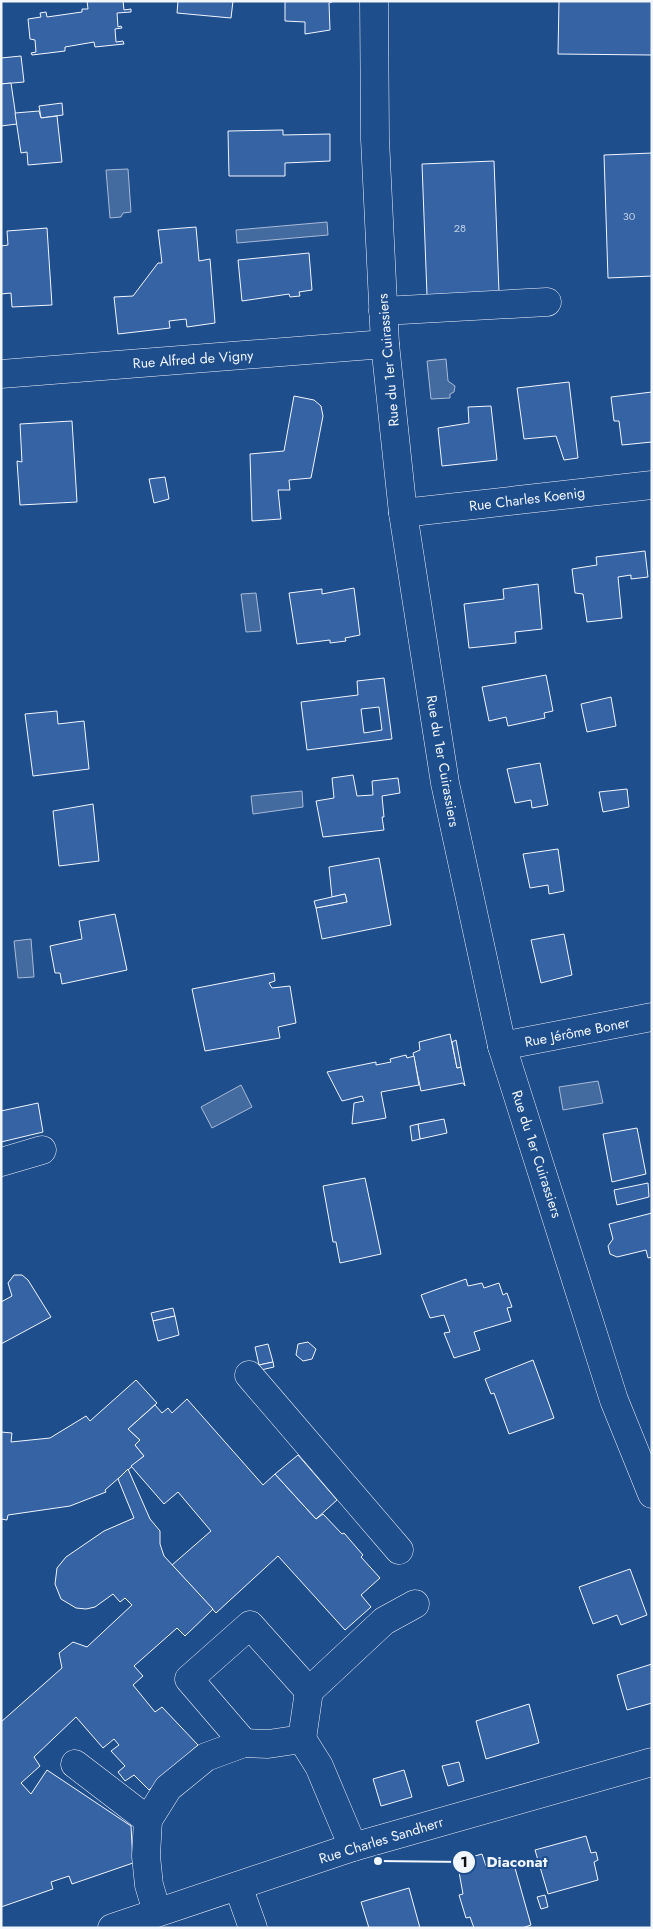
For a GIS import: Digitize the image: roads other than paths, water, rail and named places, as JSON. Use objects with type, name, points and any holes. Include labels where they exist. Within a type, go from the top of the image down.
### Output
[{"type":"street","name":"Rue du 1er Cuirassiers","points":[[374,1],[375,139],[384,344],[403,514],[445,783],[502,1046],[614,1400],[652,1494]]},
{"type":"street","points":[[383,311],[547,302]]},
{"type":"street","name":"Rue Alfred de Vigny","points":[[1,374],[384,344]]},
{"type":"street","name":"Rue Charles Koenig","points":[[403,514],[652,484]]},
{"type":"street","name":"Rue Jérôme Boner","points":[[502,1046],[652,1017]]},
{"type":"street","points":[[1,1162],[42,1150]]},
{"type":"street","points":[[249,1375],[399,1550]]},
{"type":"street","points":[[353,1847],[319,1766],[302,1739],[309,1691],[384,1621],[415,1604]]},
{"type":"street","points":[[244,1743],[189,1679],[250,1625],[309,1691]]},
{"type":"street","points":[[157,1912],[148,1876],[148,1820],[168,1788],[206,1757],[244,1743],[268,1744],[302,1739]]},
{"type":"street","name":"Rue Charles Sandherr","points":[[112,1928],[353,1847],[652,1762]]},
{"type":"street","points":[[75,1764],[148,1820]]},
{"type":"street","points":[[238,1886],[253,1928]]},
{"type":"water","points":[[128,169],[131,212],[123,213],[121,217],[110,218],[106,170]]},
{"type":"water","points":[[327,222],[328,235],[237,243],[236,230]]},
{"type":"water","points":[[446,359],[448,381],[455,386],[454,392],[450,394],[450,398],[431,399],[427,361]]},
{"type":"water","points":[[256,593],[261,631],[246,632],[241,594]]},
{"type":"water","points":[[302,791],[303,807],[253,814],[251,796]]},
{"type":"water","points":[[31,939],[34,977],[18,978],[14,941]]},
{"type":"water","points":[[598,1081],[603,1103],[563,1110],[559,1087]]},
{"type":"water","points":[[241,1085],[252,1107],[212,1128],[201,1107]]},
{"type":"place","name":"Diaconat","points":[[378,1861]]}]
